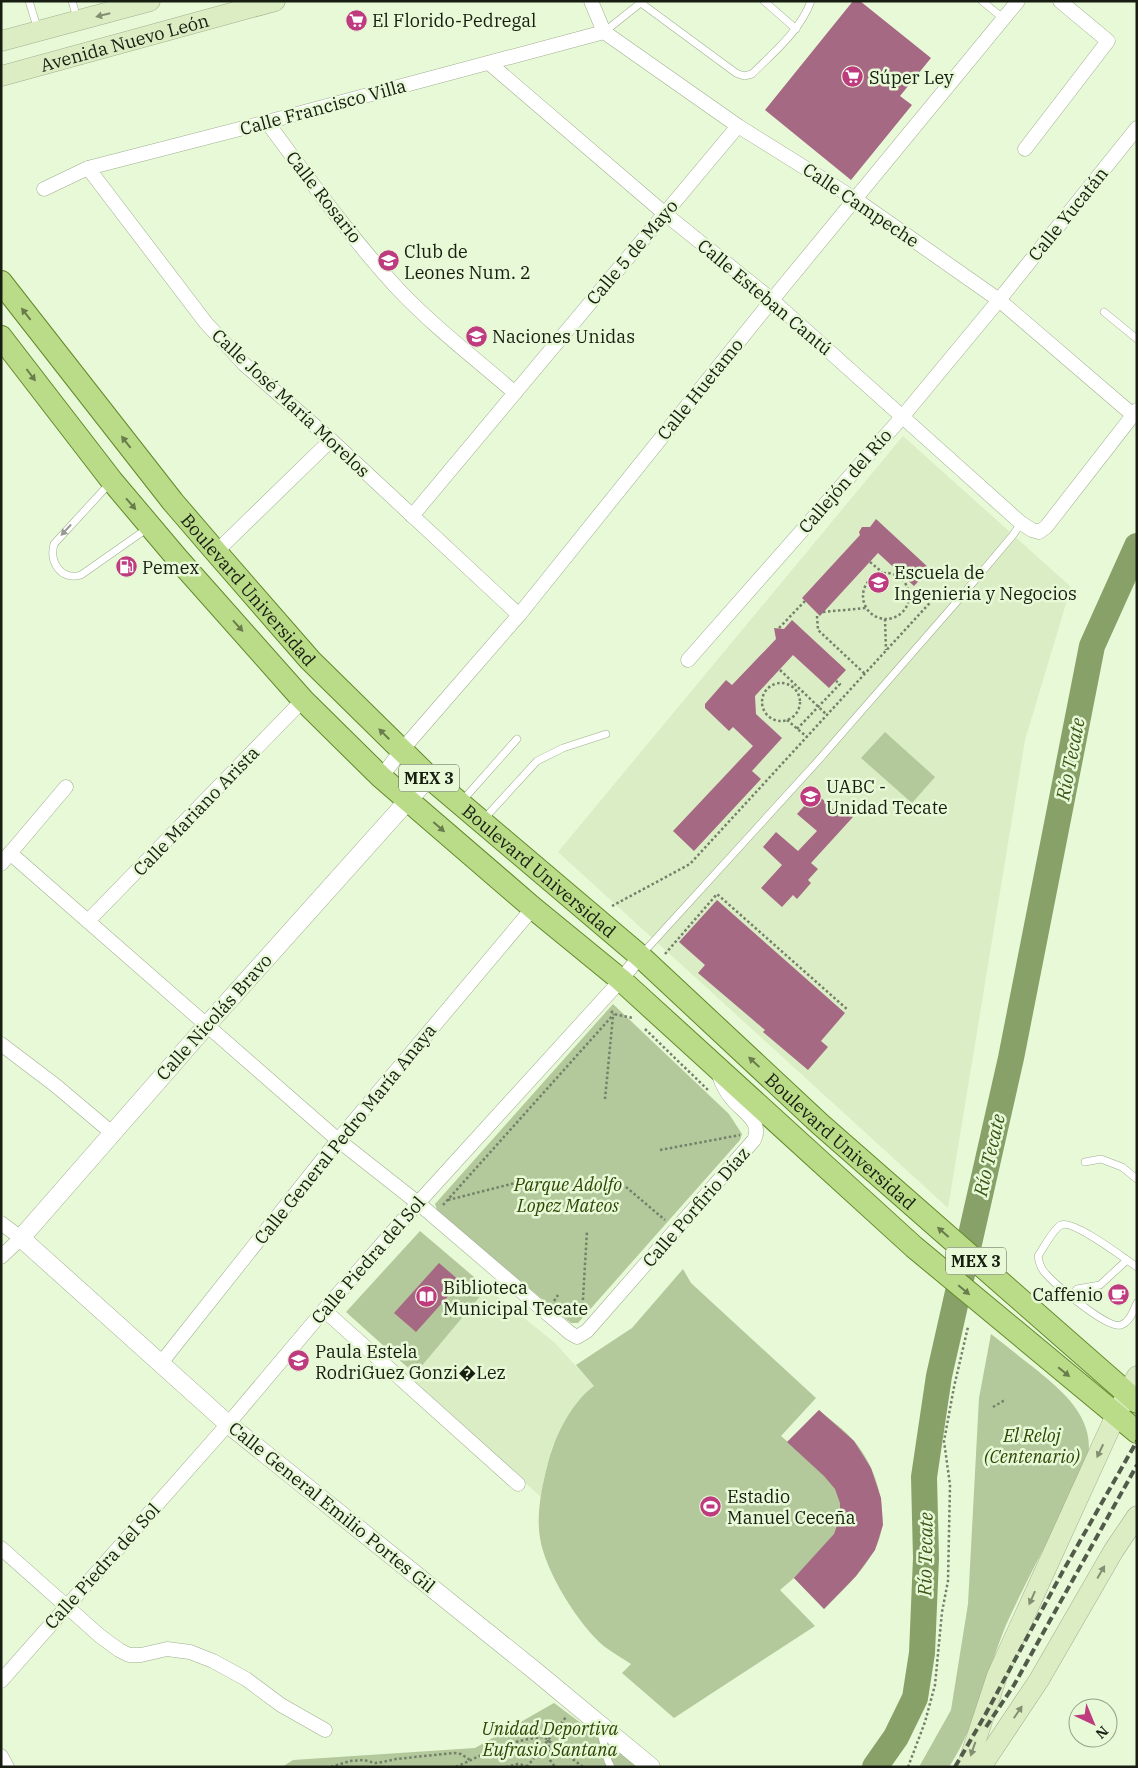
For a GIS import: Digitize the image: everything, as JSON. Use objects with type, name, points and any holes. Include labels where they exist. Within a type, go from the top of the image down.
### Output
[{"type":"main road","name":"Avenida Nuevo León","points":[[1,41],[150,1]]},
{"type":"main road","name":"Avenida Nuevo León","points":[[1,76],[275,1]]},
{"type":"main road","name":"Boulevard Universidad","points":[[1,282],[173,502],[310,660],[401,751],[428,777],[640,956],[820,1124],[1032,1310],[1133,1390]]},
{"type":"main road","name":"Boulevard Universidad","points":[[1,337],[112,481],[150,526],[303,700],[381,777],[533,908],[621,980],[914,1248],[1137,1432]]},
{"type":"main road","points":[[112,481],[121,474],[130,473],[138,476],[173,502]]},
{"type":"main road","points":[[967,1767],[997,1676],[1116,1415],[1133,1390]]},
{"type":"main road","points":[[981,1767],[1039,1680],[1114,1550],[1137,1516]]},
{"type":"street","points":[[591,1],[604,32]]},
{"type":"street","name":"Calle Huetamo","points":[[381,777],[401,751],[519,614],[855,198],[1018,1]]},
{"type":"street","points":[[1025,149],[1108,41],[1060,1]]},
{"type":"street","name":"Calle Francisco Villa","points":[[44,189],[88,168],[604,32]]},
{"type":"street","name":"Calle Campeche","points":[[604,32],[738,126],[855,198],[1000,300],[1135,412]]},
{"type":"street","name":"Calle Esteban Cantú","points":[[489,63],[664,213],[772,300],[1032,530],[1039,532],[1046,526],[1135,412]]},
{"type":"street","name":"Calle Rosario","points":[[267,122],[343,224],[398,289],[429,319],[515,393]]},
{"type":"street","name":"Calle 5 de Mayo","points":[[412,516],[738,126]]},
{"type":"street","name":"Calle Yucatán","points":[[1000,300],[1137,128]]},
{"type":"street","name":"Calle José María Morelos","points":[[88,168],[206,323],[244,364],[331,440],[519,614]]},
{"type":"street","name":"Callejón del Río","points":[[688,660],[903,416],[1000,300]]},
{"type":"street","points":[[216,552],[331,440]]},
{"type":"street","name":"Calle Mariano Arista","points":[[88,921],[303,700]]},
{"type":"street","name":"Calle Nicolás Bravo","points":[[1,1257],[21,1238],[207,1025],[428,777]]},
{"type":"street","points":[[66,787],[6,859],[88,921],[338,1140],[434,1216]]},
{"type":"street","name":"Calle General Pedro María Anaya","points":[[160,1363],[338,1140],[533,908]]},
{"type":"street","name":"Calle Piedra del Sol","points":[[1,1680],[228,1424],[324,1310],[418,1203],[621,980],[640,956]]},
{"type":"street","points":[[1,1044],[55,1085],[112,1133]]},
{"type":"street","name":"Calle Porfirio Díaz","points":[[434,1216],[577,1337],[588,1330],[754,1140],[757,1127],[727,1092],[716,1067]]},
{"type":"street","points":[[1,1223],[21,1238]]},
{"type":"street","name":"Calle General Emilio Portes Gil","points":[[21,1238],[228,1424],[651,1767]]},
{"type":"street","points":[[324,1310],[518,1484]]},
{"type":"street","points":[[1,1548],[100,1636],[119,1650],[129,1655],[141,1656],[167,1649],[190,1652],[214,1661],[246,1679],[281,1705],[325,1730]]},
{"type":"street","points":[[1,1756],[7,1767]]},
{"type":"lane","points":[[29,1],[38,30]]},
{"type":"lane","points":[[72,1],[78,21]]},
{"type":"lane","points":[[764,1],[796,29]]},
{"type":"lane","points":[[604,32],[642,2],[736,73],[744,76],[752,74],[796,29],[808,10],[811,1]]},
{"type":"lane","points":[[982,1],[1004,19]]},
{"type":"lane","points":[[1104,312],[1137,339]]},
{"type":"lane","points":[[112,481],[54,544],[51,553],[52,558],[59,568],[69,577],[81,575],[150,526]]},
{"type":"lane","points":[[640,956],[948,613],[1013,535],[1021,522]]},
{"type":"lane","points":[[482,822],[537,761],[563,748],[606,734]]},
{"type":"lane","points":[[460,804],[517,739]]},
{"type":"lane","points":[[1085,1162],[1102,1159],[1122,1167],[1137,1179]]},
{"type":"lane","points":[[1137,1267],[1088,1234],[1069,1224],[1062,1225],[1056,1229],[1038,1256],[1039,1263],[1044,1272],[1087,1309],[1112,1326],[1121,1326],[1128,1321],[1137,1304]]},
{"type":"lane","points":[[1071,1296],[1077,1289],[1100,1285],[1127,1260]]},
{"type":"lane","points":[[598,1724],[611,1767]]},
{"type":"path","points":[[870,562],[882,572],[897,575],[907,586],[909,600],[906,608],[894,618],[878,618],[871,614],[863,601],[865,586],[869,580],[882,572]]},
{"type":"path","points":[[612,906],[690,864],[938,594],[909,593]]},
{"type":"path","points":[[779,628],[805,601]]},
{"type":"path","points":[[823,612],[866,608]]},
{"type":"path","points":[[817,616],[818,630],[865,674]]},
{"type":"path","points":[[885,619],[886,651]]},
{"type":"path","points":[[780,670],[796,688],[828,714]]},
{"type":"path","points":[[797,729],[840,684],[836,681]]},
{"type":"path","points":[[784,683],[796,688],[800,706],[793,717],[787,720],[775,720],[765,712],[762,700],[772,685],[784,683]]},
{"type":"path","points":[[787,720],[807,737]]},
{"type":"path","points":[[663,957],[717,894],[848,1010]]},
{"type":"path","points":[[600,1002],[614,1014],[632,1017],[715,1096]]},
{"type":"path","points":[[605,1099],[614,1014]]},
{"type":"path","points":[[434,1216],[614,1014]]},
{"type":"path","points":[[740,1130],[740,1135]]},
{"type":"path","points":[[660,1150],[740,1135],[748,1135],[754,1140]]},
{"type":"path","points":[[447,1200],[531,1179]]},
{"type":"path","points":[[626,1187],[665,1220]]},
{"type":"path","points":[[582,1315],[587,1231]]},
{"type":"path","points":[[908,1767],[925,1722],[935,1685],[942,1612],[948,1580],[950,1485],[944,1441],[968,1327]]},
{"type":"path","points":[[993,1407],[1005,1400]]},
{"type":"path","points":[[506,1767],[518,1764],[527,1767],[568,1714]]},
{"type":"path","points":[[456,1767],[504,1744],[532,1737],[544,1737],[583,1767]]},
{"type":"path","points":[[548,1739],[550,1760],[555,1767]]},
{"type":"path","points":[[331,1767],[350,1761],[364,1760],[375,1763],[454,1753],[461,1754],[470,1760]]},
{"type":"shaded area","name":"UABC - Unidad Tecate","points":[[903,436],[1071,587],[1025,740],[948,1208],[558,852]]},
{"type":"shaded area","points":[[487,1288],[555,1343],[594,1386],[589,1390],[552,1447],[541,1497],[411,1379]]},
{"type":"green space","points":[[885,732],[935,777],[912,803],[861,758]]},
{"type":"green space","name":"Parque Adolfo Lopez Mateos","points":[[613,1004],[729,1114],[742,1134],[740,1140],[578,1323],[571,1323],[438,1212],[435,1204]]},
{"type":"green space","points":[[420,1231],[487,1288],[415,1374],[346,1312]]},
{"type":"green space","name":"Estadio Manuel Ceceña","points":[[683,1269],[691,1283],[816,1398],[781,1436],[788,1442],[819,1410],[854,1441],[870,1465],[875,1479],[880,1494],[882,1524],[880,1538],[869,1559],[851,1582],[824,1609],[794,1578],[780,1590],[815,1626],[674,1718],[622,1673],[631,1664],[595,1638],[574,1612],[556,1581],[543,1551],[539,1519],[540,1500],[548,1463],[555,1442],[571,1411],[578,1401],[594,1386],[576,1365],[632,1328]]},
{"type":"green space","name":"El Reloj (Centenario)","points":[[991,1334],[1054,1385],[1073,1405],[1081,1416],[1086,1429],[1089,1442],[1088,1457],[1082,1475],[1006,1625],[974,1716],[959,1751],[949,1767],[919,1767],[951,1710],[968,1604],[979,1398]]},
{"type":"green space","name":"Unidad Deportiva Eufrasio Santana","points":[[554,1703],[640,1767],[282,1767],[293,1760],[475,1748]]},
{"type":"building","name":"Súper Ley","points":[[853,1],[860,1],[931,58],[900,96],[912,105],[851,180],[765,110]]},
{"type":"building","points":[[876,519],[930,569],[914,586],[878,553],[820,616],[802,598],[860,535],[859,532],[862,527],[870,527]]},
{"type":"building","points":[[792,620],[846,670],[829,688],[793,655],[755,696],[756,714],[782,738],[752,771],[761,779],[694,851],[673,831],[753,746],[733,727],[729,731],[705,708],[705,704],[726,680],[732,685],[776,639],[774,628],[784,629]]},
{"type":"building","points":[[816,793],[836,812],[840,807],[853,817],[811,863],[818,869],[808,880],[811,883],[797,899],[793,895],[782,907],[761,888],[782,865],[763,847],[776,832],[798,851],[817,831],[797,814]]},
{"type":"building","points":[[717,900],[845,1013],[821,1041],[828,1047],[808,1070],[763,1032],[765,1030],[698,973],[705,965],[679,942]]},
{"type":"building","name":"Biblioteca Municipal Tecate","points":[[439,1263],[461,1282],[416,1332],[394,1313]]},
{"type":"building","points":[[819,1410],[854,1441],[871,1468],[881,1498],[883,1525],[875,1550],[856,1576],[824,1609],[794,1578],[834,1534],[840,1517],[840,1503],[835,1489],[824,1476],[787,1442]]},
{"type":"waterway","name":"Río Tecate","points":[[875,1767],[896,1737],[915,1698],[922,1653],[926,1558],[924,1477],[939,1376],[1011,1058],[1092,646],[1137,546]]},
{"type":"railway","points":[[955,1767],[1137,1441]]},
{"type":"railway","points":[[986,1727],[1014,1685],[1137,1465]]},
{"type":"place","name":"El Florido-Pedregal","points":[[356,20]]},
{"type":"place","name":"Súper Ley","points":[[853,77]]},
{"type":"place","name":"Club de Leones Num. 2","points":[[388,261]]},
{"type":"place","name":"Naciones Unidas","points":[[476,336]]},
{"type":"place","name":"Pemex","points":[[126,567]]},
{"type":"place","name":"Escuela de Ingenieria y Negocios","points":[[878,582]]},
{"type":"place","name":"UABC - Unidad Tecate","points":[[810,796]]},
{"type":"place","name":"Caffenio","points":[[1119,1294]]},
{"type":"place","name":"Biblioteca Municipal Tecate","points":[[427,1297]]},
{"type":"place","name":"Paula Estela RodriGuez Gonzi�Lez","points":[[299,1361]]},
{"type":"place","name":"Estadio Manuel Ceceña","points":[[711,1506]]}]
